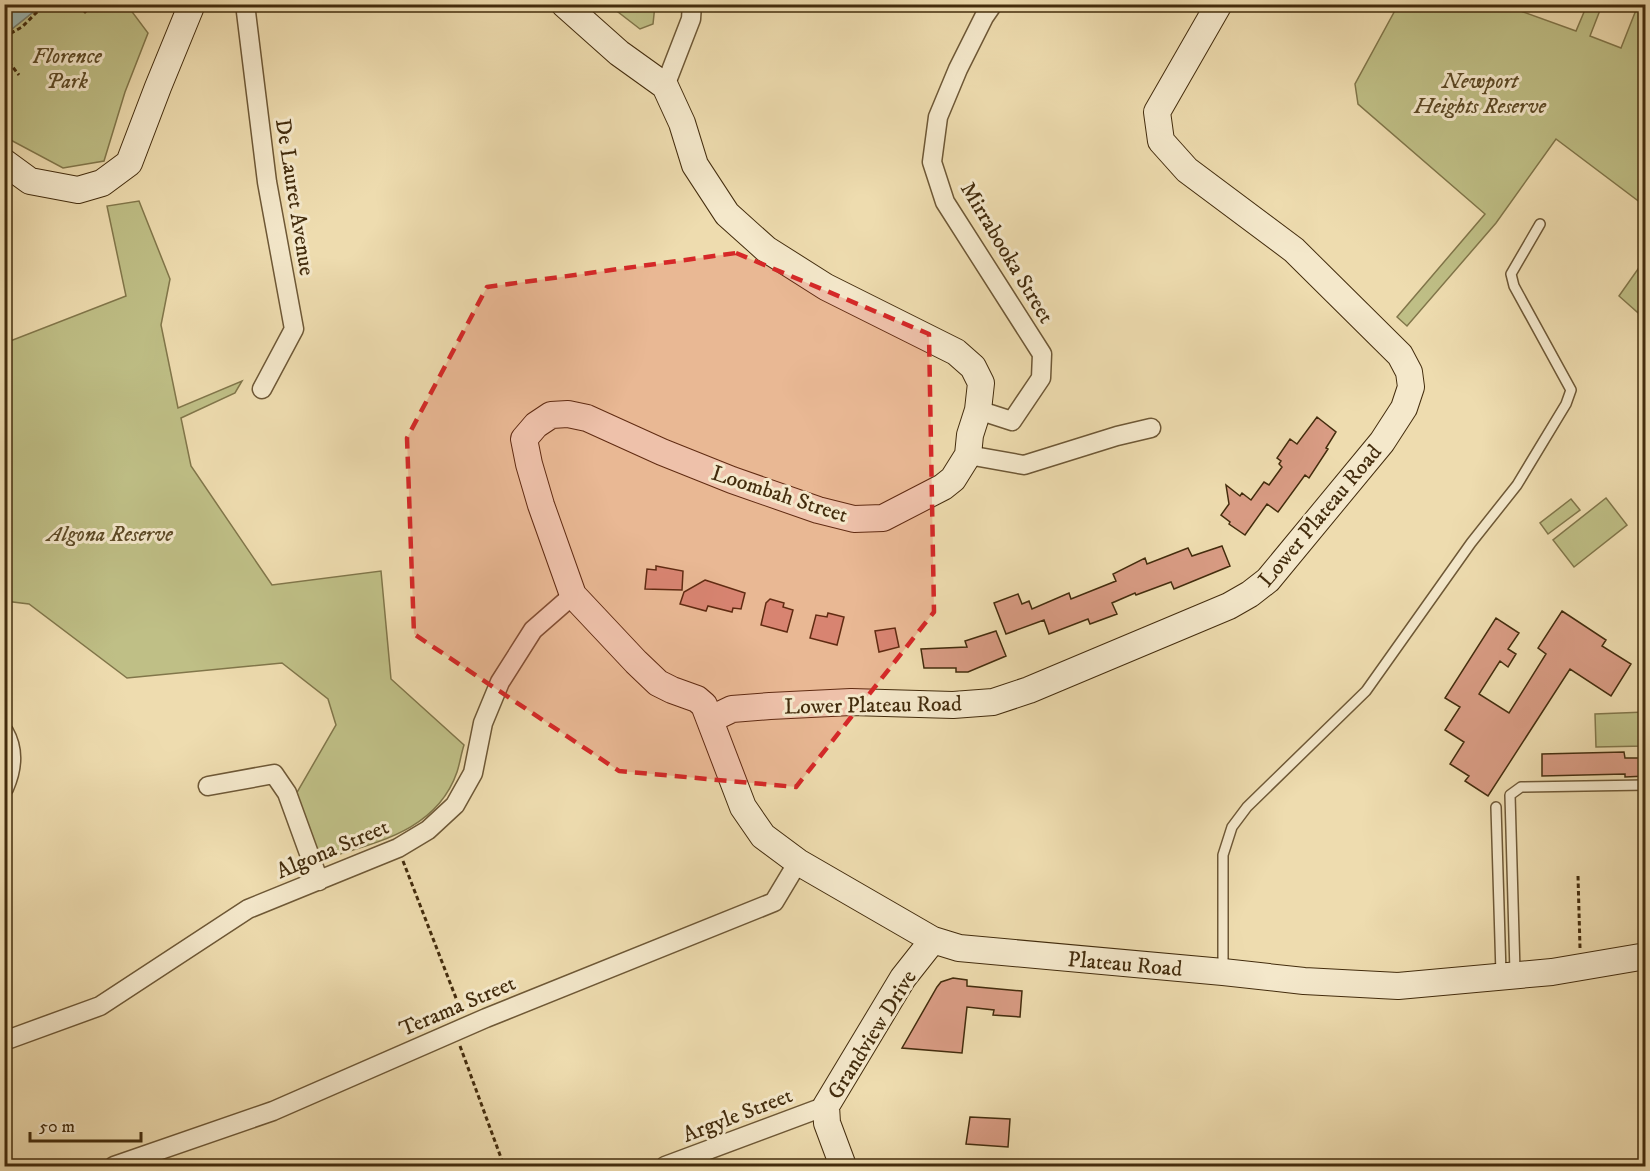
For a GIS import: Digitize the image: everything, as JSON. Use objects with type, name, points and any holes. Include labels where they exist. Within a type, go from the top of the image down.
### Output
[{"type":"street","points":[[4,162],[30,181],[78,190],[102,183],[129,163],[192,4]]},
{"type":"street","name":"De Lauret Avenue","points":[[245,4],[267,182],[294,329],[262,389]]},
{"type":"street","points":[[564,4],[619,53],[665,86],[691,19],[692,4]]},
{"type":"street","name":"Mirrabooka Street","points":[[978,410],[1012,422],[1041,378],[1042,354],[945,202],[932,162],[938,117],[958,69],[993,4]]},
{"type":"street","name":"Lower Plateau Road","points":[[711,719],[732,709],[770,706],[851,702],[952,705],[993,702],[1029,690],[1229,606],[1250,594],[1268,580],[1382,442],[1404,408],[1411,387],[1408,372],[1400,355],[1294,250],[1187,170],[1161,141],[1157,112],[1219,4]]},
{"type":"street","name":"Loombah Street","points":[[665,86],[682,123],[695,165],[728,214],[766,249],[826,287],[956,352],[973,367],[981,383],[978,410],[970,435],[968,455],[953,479],[943,487],[883,518],[854,519],[818,510],[732,480],[622,435],[587,418],[568,414],[551,415],[536,425],[524,439],[541,505],[573,596],[651,676],[672,690],[697,699],[704,705],[711,719]]},
{"type":"street","points":[[968,455],[1024,465],[1117,436],[1151,428]]},
{"type":"street","name":"Algona Street","points":[[4,1041],[100,1006],[248,909],[398,848],[428,830],[455,805],[473,773],[483,723],[500,682],[533,630],[573,596]]},
{"type":"street","name":"Plateau Road","points":[[711,719],[743,807],[763,836],[798,862],[933,940],[959,948],[1304,981],[1398,986],[1581,967],[1646,956]]},
{"type":"street","points":[[4,732],[12,758],[10,774],[4,788]]},
{"type":"street","points":[[208,786],[274,774],[288,793],[319,881]]},
{"type":"street","name":"Terama Street","points":[[114,1167],[273,1111],[467,1026],[774,902],[798,862]]},
{"type":"street","name":"Grandview Drive","points":[[843,1167],[827,1123],[826,1106],[903,978],[933,940]]},
{"type":"street","name":"Argyle Street","points":[[665,1167],[826,1106]]},
{"type":"lane","points":[[1223,972],[1223,855],[1232,827],[1247,807],[1366,692],[1471,543],[1517,485],[1566,404],[1571,390],[1514,286],[1511,274],[1540,224]]},
{"type":"lane","points":[[1508,975],[1510,795],[1521,787],[1646,785]]},
{"type":"lane","points":[[1496,807],[1508,975]]},
{"type":"path","points":[[4,38],[22,27],[45,4]]},
{"type":"path","points":[[80,4],[85,12],[94,4]]},
{"type":"path","points":[[4,56],[19,75]]},
{"type":"path","points":[[398,848],[467,1026],[459,1048],[504,1167]]},
{"type":"path","points":[[1578,876],[1581,967]]},
{"type":"highlighted area","points":[[736,253],[929,334],[934,612],[796,787],[619,771],[414,634],[407,438],[487,287]]},
{"type":"green space","name":"Florence Park","points":[[42,5],[83,5],[86,8],[90,5],[127,5],[148,33],[125,92],[104,161],[63,168],[5,137],[4,32],[8,32]]},
{"type":"green space","points":[[609,5],[655,5],[653,24],[640,29]]},
{"type":"green space","name":"Newport Heights Reserve","points":[[1398,5],[1504,5],[1576,31],[1587,5],[1602,5],[1590,36],[1621,48],[1638,5],[1646,5],[1645,206],[1556,139],[1496,223],[1407,326],[1397,317],[1485,214],[1358,104],[1355,84]]},
{"type":"green space","name":"Algona Reserve","points":[[139,201],[170,279],[161,325],[178,408],[242,381],[235,393],[181,418],[191,466],[272,585],[381,571],[391,679],[464,745],[457,772],[447,793],[434,809],[400,833],[380,841],[318,861],[296,794],[336,725],[328,699],[282,663],[127,678],[29,604],[5,601],[5,343],[126,296],[107,206]]},
{"type":"green space","points":[[1645,259],[1645,319],[1619,296]]},
{"type":"green space","points":[[1606,498],[1627,525],[1574,567],[1553,540]]},
{"type":"green space","points":[[1571,499],[1580,510],[1548,534],[1540,523]]},
{"type":"green space","points":[[1645,712],[1645,746],[1596,747],[1595,714]]},
{"type":"water","points":[[5,4],[42,5],[5,32]]},
{"type":"building","points":[[1317,417],[1336,432],[1309,478],[1305,475],[1278,512],[1267,504],[1245,535],[1229,524],[1230,522],[1221,515],[1229,504],[1226,485],[1240,496],[1242,493],[1251,500],[1264,482],[1269,485],[1282,467],[1279,464],[1281,461],[1277,458],[1290,439],[1297,444]]},
{"type":"building","points":[[1222,546],[1230,566],[1174,589],[1171,582],[1136,595],[1135,593],[1112,603],[1117,614],[1090,624],[1088,619],[1049,634],[1044,620],[1006,634],[994,603],[1018,594],[1022,604],[1029,601],[1032,609],[1069,593],[1071,599],[1116,581],[1113,574],[1145,558],[1147,564],[1188,548],[1192,556]]},
{"type":"building","points":[[656,566],[683,571],[682,590],[645,589],[647,569],[656,570]]},
{"type":"building","points":[[705,580],[745,593],[741,609],[733,608],[732,612],[708,606],[706,611],[680,604],[684,592]]},
{"type":"building","points":[[770,599],[784,603],[783,607],[793,610],[787,632],[761,625],[766,603]]},
{"type":"building","points":[[1562,611],[1606,640],[1602,646],[1631,664],[1611,696],[1570,669],[1488,796],[1465,781],[1469,776],[1450,764],[1464,742],[1445,730],[1460,707],[1445,698],[1496,618],[1519,633],[1508,649],[1516,654],[1508,667],[1500,661],[1479,694],[1509,713],[1546,654],[1538,648]]},
{"type":"building","points":[[828,613],[844,617],[837,645],[810,638],[816,615],[827,617]]},
{"type":"building","points":[[895,628],[899,647],[879,652],[875,631]]},
{"type":"building","points":[[996,631],[1006,656],[968,672],[956,672],[956,668],[924,668],[921,649],[967,647],[965,641]]},
{"type":"building","points":[[1624,752],[1625,758],[1646,758],[1646,776],[1625,777],[1625,774],[1542,776],[1542,754]]},
{"type":"building","points":[[953,978],[967,980],[967,986],[1022,991],[1020,1017],[993,1015],[994,1010],[967,1007],[962,1053],[902,1048],[937,987],[941,982]]},
{"type":"building","points":[[970,1117],[1010,1119],[1008,1147],[966,1144]]}]
